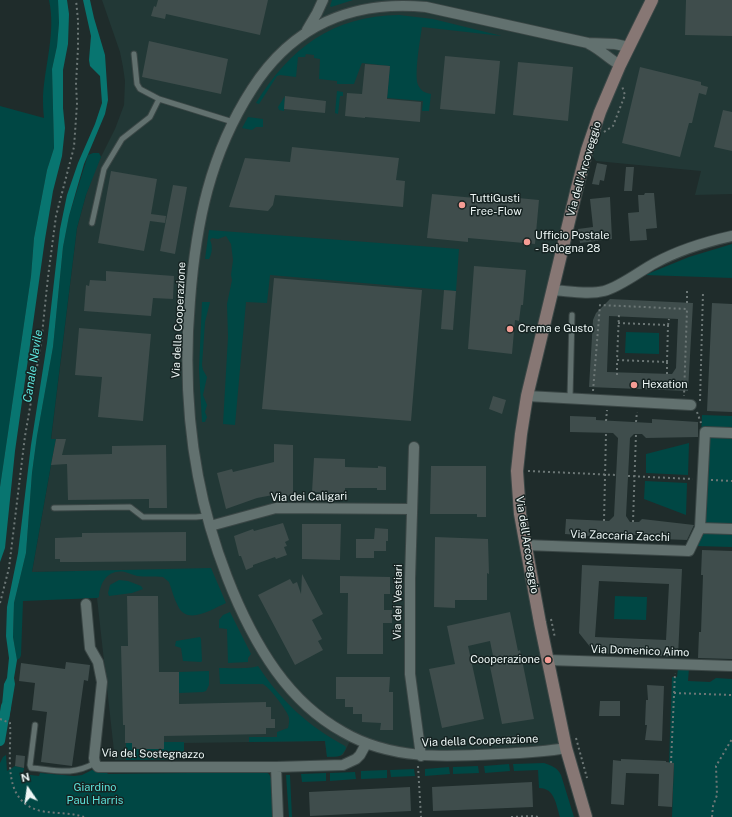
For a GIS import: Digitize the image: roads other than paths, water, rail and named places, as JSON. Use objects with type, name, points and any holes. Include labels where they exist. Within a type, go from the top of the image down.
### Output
[{"type":"street","points":[[306,31],[323,0]]},
{"type":"street","name":"Via dell'Arcoveggio","points":[[586,817],[566,748],[553,660],[525,545],[520,514],[517,478],[521,434],[527,396],[577,188],[600,112],[620,65],[652,0]]},
{"type":"street","name":"Via della Cooperazione","points":[[566,748],[540,752],[466,756],[421,756],[391,751],[366,744],[344,733],[315,713],[292,692],[276,672],[243,614],[223,566],[208,521],[197,469],[190,423],[187,357],[193,262],[208,185],[216,158],[232,122],[246,97],[265,69],[285,48],[306,31],[327,20],[352,10],[400,2],[433,8],[588,44],[620,65]]},
{"type":"street","name":"Via della Cooperazione","points":[[588,44],[610,43],[629,47]]},
{"type":"street","points":[[552,290],[590,292],[608,290],[655,262],[676,252],[702,243],[732,236]]},
{"type":"street","points":[[527,396],[693,406]]},
{"type":"street","points":[[732,434],[705,432],[700,528],[732,529]]},
{"type":"street","name":"Via dei Vestiari","points":[[414,447],[410,674],[421,756]]},
{"type":"street","name":"Via dei Caligari","points":[[208,521],[276,508],[412,509]]},
{"type":"street","name":"Via Zaccaria Zacchi","points":[[525,545],[689,551],[700,528]]},
{"type":"street","name":"Via del Sostegnazzo","points":[[86,604],[90,648],[98,662],[102,682],[94,758],[98,767],[276,767],[343,765],[360,755],[366,744]]},
{"type":"street","name":"Via Domenico Aimo","points":[[553,660],[732,666]]},
{"type":"street","points":[[276,767],[278,817]]},
{"type":"lane","points":[[134,54],[137,84],[140,89],[159,99],[232,122]]},
{"type":"lane","points":[[92,223],[104,169],[119,142],[148,120],[159,99]]},
{"type":"lane","points":[[570,398],[572,315]]},
{"type":"lane","points":[[54,508],[130,507],[143,517],[196,517],[208,521]]},
{"type":"lane","points":[[35,725],[30,765],[31,768],[70,772],[81,770],[95,763]]},
{"type":"waterway","name":"Canale Navile","points":[[0,741],[6,706]]},
{"type":"place","name":"TuttiGusti Free-Flow","points":[[462,205]]},
{"type":"place","name":"Ufficio Postale - Bologna 28","points":[[527,242]]},
{"type":"place","name":"Crema e Gusto","points":[[510,329]]},
{"type":"place","name":"Hexation","points":[[634,385]]},
{"type":"place","name":"Cooperazione","points":[[548,660]]},
{"type":"park label","name":"Giardino Paul Harris","points":[[95,794]]}]
